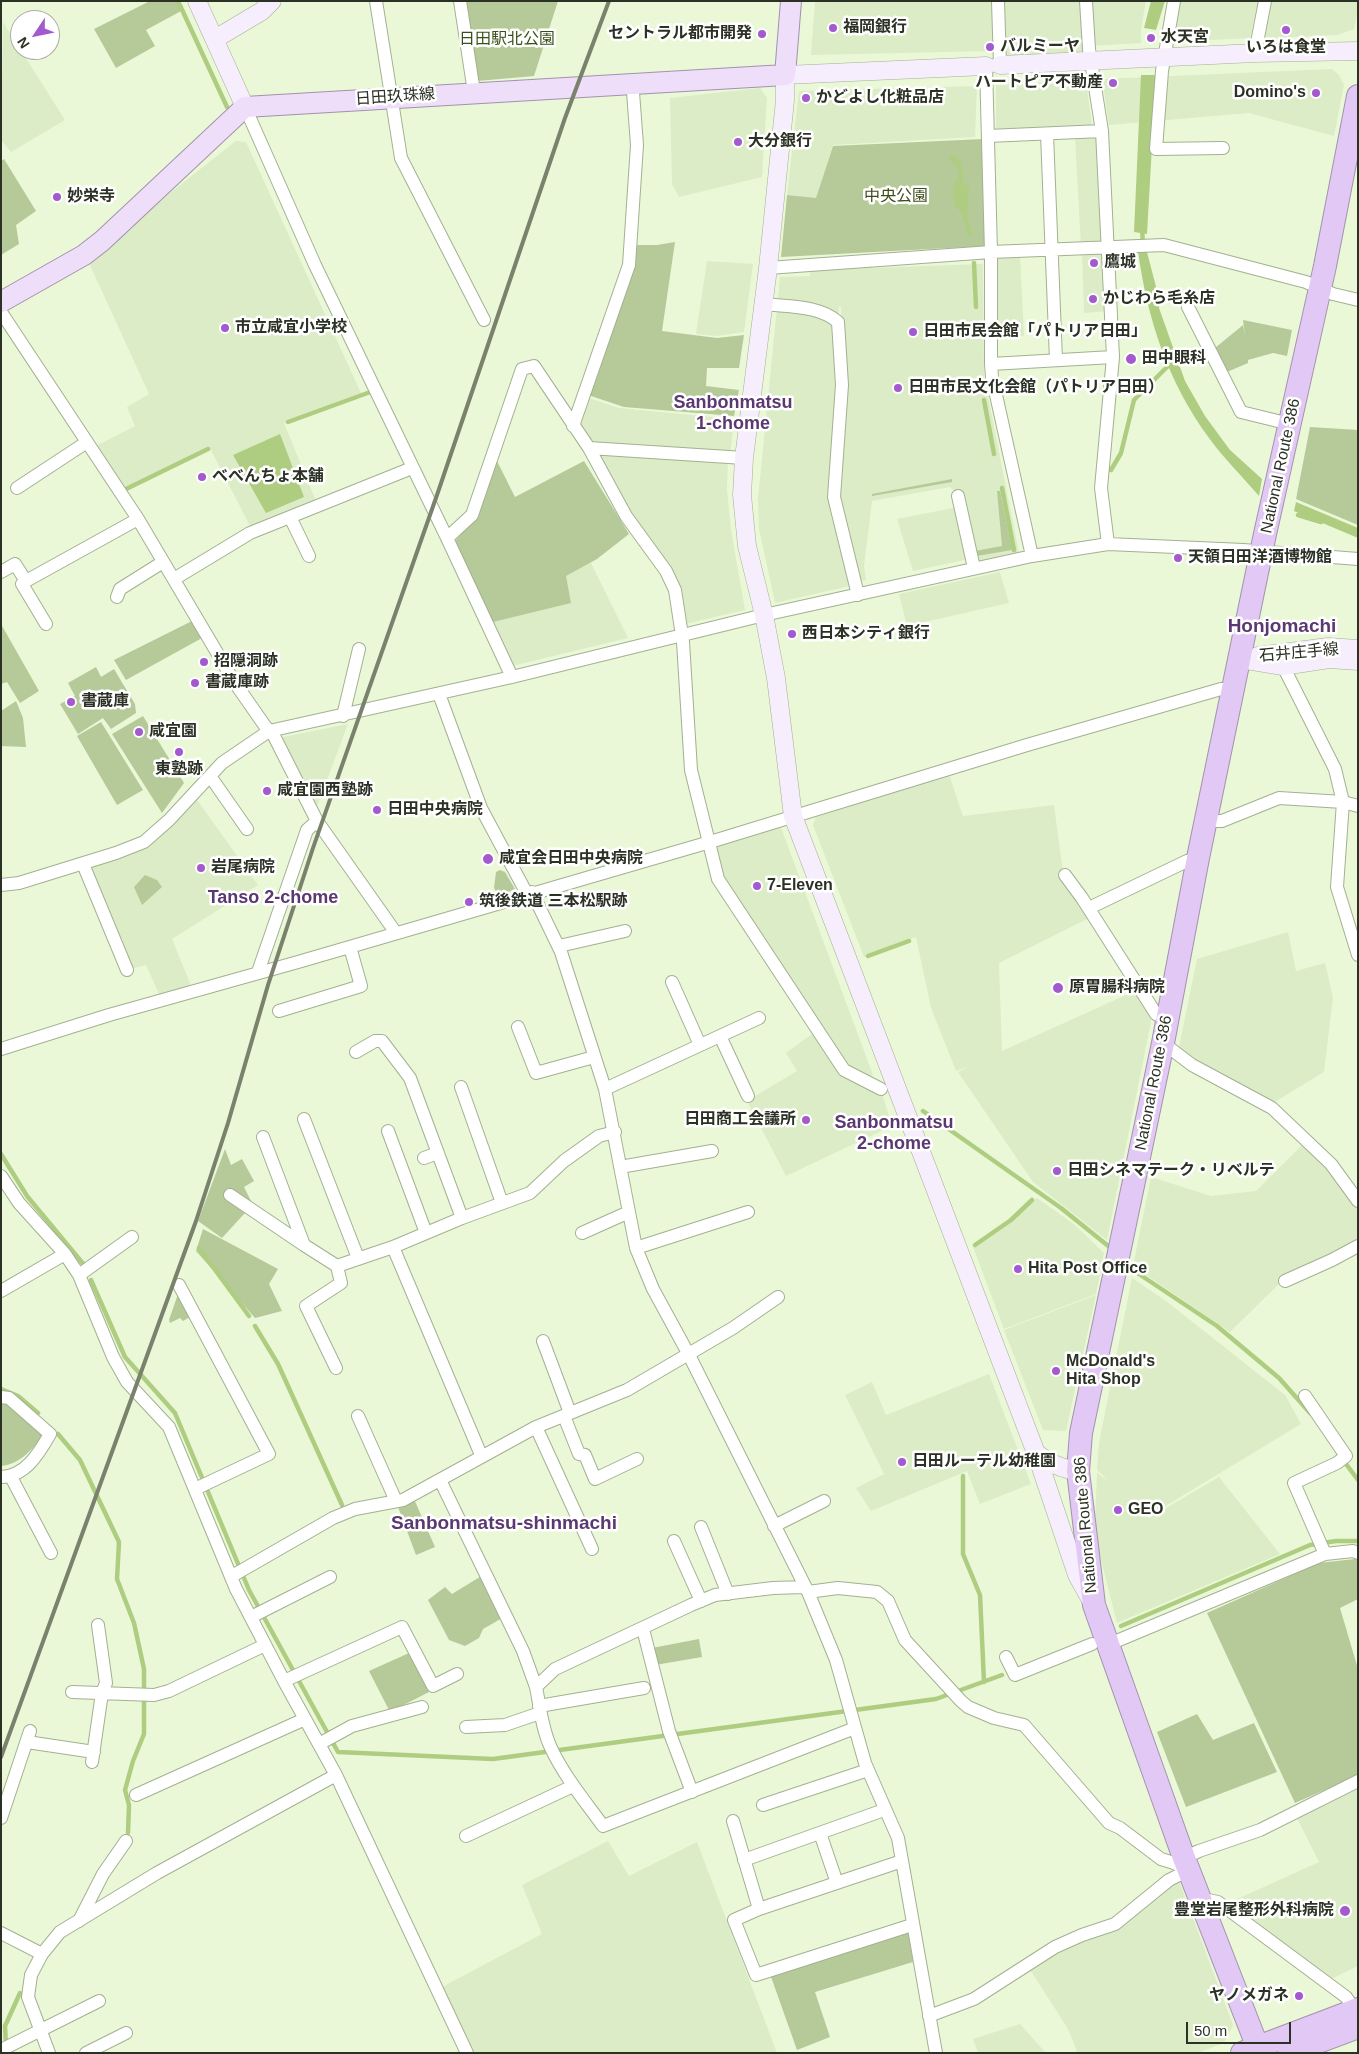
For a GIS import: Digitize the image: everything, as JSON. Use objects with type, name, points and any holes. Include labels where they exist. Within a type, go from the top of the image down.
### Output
[{"type":"highway","name":"National Route 386","points":[[1253,2051],[1201,1902],[1182,1864],[1099,1644],[1078,1471],[1081,1432],[1163,1043],[1198,858],[1320,288],[1358,96]]},
{"type":"highway","points":[[1253,2051],[1357,2015]]},
{"type":"highway","points":[[1289,2053],[1357,2015]]},
{"type":"main road","points":[[786,75],[791,1]]},
{"type":"main road","name":"日田玖珠線","points":[[245,107],[391,102],[474,92],[786,75]]},
{"type":"main road","points":[[1,302],[84,254],[102,241],[245,107]]},
{"type":"street","points":[[197,1],[216,39],[315,265],[512,677]]},
{"type":"street","points":[[216,39],[262,11],[272,1]]},
{"type":"street","points":[[376,1],[401,158],[484,320]]},
{"type":"street","points":[[460,1],[474,92]]},
{"type":"street","points":[[998,1],[988,136],[991,364],[992,377],[1032,556]]},
{"type":"street","points":[[1086,1],[1090,61],[1102,131],[1113,357],[1101,488],[1108,544]]},
{"type":"street","points":[[1174,1],[1162,71],[1156,150],[1223,148]]},
{"type":"street","points":[[1255,53],[1265,1]]},
{"type":"street","points":[[1094,1605],[1077,1575],[1036,1453],[793,816],[776,678],[764,615],[747,546],[742,495],[744,458],[768,268],[786,75],[1255,53],[1358,51]]},
{"type":"street","points":[[391,102],[717,87],[729,78]]},
{"type":"street","points":[[573,426],[629,264],[636,145],[633,92]]},
{"type":"street","points":[[988,136],[1102,131]]},
{"type":"street","points":[[1046,134],[1056,360]]},
{"type":"street","points":[[768,268],[991,252],[1164,245],[1306,282],[1358,300]]},
{"type":"street","points":[[764,304],[816,310],[832,317],[838,322],[842,385],[834,497],[858,595]]},
{"type":"street","points":[[1188,307],[1241,412],[1290,424]]},
{"type":"street","points":[[1,312],[138,519],[235,682],[274,736],[317,821],[396,934]]},
{"type":"street","points":[[991,364],[1113,357]]},
{"type":"street","points":[[447,538],[472,514],[522,369],[534,366],[589,448],[626,516],[666,571],[675,590],[682,636],[691,770],[718,879],[844,1070],[881,1089]]},
{"type":"street","points":[[17,488],[87,442]]},
{"type":"street","points":[[589,448],[744,458]]},
{"type":"street","points":[[174,579],[250,534],[412,468]]},
{"type":"street","points":[[958,496],[974,568]]},
{"type":"street","points":[[290,517],[309,556]]},
{"type":"street","points":[[46,624],[22,584],[138,519]]},
{"type":"street","points":[[1,885],[17,884],[83,864],[144,842],[169,820],[222,763],[269,731],[512,677],[764,615],[1032,556],[1108,544],[1358,559]]},
{"type":"street","points":[[117,597],[120,589],[163,562]]},
{"type":"street","points":[[1,572],[15,564],[26,581]]},
{"type":"street","name":"石井庄手線","points":[[1240,659],[1328,647],[1358,648]]},
{"type":"street","points":[[343,716],[359,649]]},
{"type":"street","name":"石井庄手線","points":[[1240,659],[1283,666],[1329,659],[1358,661]]},
{"type":"street","points":[[1283,666],[1335,769],[1343,802],[1337,888],[1358,955]]},
{"type":"street","points":[[1,1049],[109,1015],[396,934],[530,893],[710,842],[1130,714],[1221,689],[1234,688]]},
{"type":"street","points":[[439,694],[481,808],[558,946],[605,1089],[615,1132],[636,1248],[653,1289],[689,1355],[806,1590],[836,1660],[868,1770],[884,1810],[898,1838],[936,2053]]},
{"type":"street","points":[[210,776],[247,829]]},
{"type":"street","points":[[1206,821],[1222,821],[1279,798],[1343,802],[1358,806]]},
{"type":"street","points":[[258,972],[307,830],[317,821]]},
{"type":"street","points":[[1089,908],[1187,861],[1198,858]]},
{"type":"street","points":[[83,864],[127,970]]},
{"type":"street","points":[[1066,875],[1156,1014],[1167,1020]]},
{"type":"street","points":[[558,946],[625,931]]},
{"type":"street","points":[[279,1011],[361,986],[350,947]]},
{"type":"street","points":[[672,982],[700,1045]]},
{"type":"street","points":[[605,1089],[759,1018]]},
{"type":"street","points":[[518,1027],[536,1073],[594,1057]]},
{"type":"street","points":[[720,1036],[748,1096]]},
{"type":"street","points":[[356,1052],[375,1041],[382,1041],[410,1078],[462,1218]]},
{"type":"street","points":[[1163,1043],[1192,1065],[1272,1108],[1331,1164],[1358,1201]]},
{"type":"street","points":[[461,1087],[502,1203]]},
{"type":"street","points":[[304,1119],[358,1258]]},
{"type":"street","points":[[388,1131],[426,1233]]},
{"type":"street","points":[[336,1266],[393,1247],[462,1218],[530,1193],[571,1156],[599,1136],[615,1132]]},
{"type":"street","points":[[263,1137],[304,1245]]},
{"type":"street","points":[[620,1167],[712,1150]]},
{"type":"street","points":[[424,1158],[438,1153]]},
{"type":"street","points":[[1,1176],[19,1203],[65,1254],[79,1275],[113,1357],[133,1391],[169,1427],[251,1617],[284,1682],[320,1743],[336,1775],[467,2053]]},
{"type":"street","points":[[230,1195],[336,1266],[341,1283],[306,1306],[336,1368]]},
{"type":"street","points":[[582,1233],[629,1212]]},
{"type":"street","points":[[636,1248],[748,1212]]},
{"type":"street","points":[[79,1275],[132,1237]]},
{"type":"street","points":[[1285,1280],[1332,1260],[1358,1246]]},
{"type":"street","points":[[393,1247],[481,1456]]},
{"type":"street","points":[[1,1291],[65,1254]]},
{"type":"street","points":[[180,1285],[269,1454],[195,1489]]},
{"type":"street","points":[[232,1576],[333,1518],[355,1510],[403,1500],[536,1426],[627,1390],[733,1328],[778,1297]]},
{"type":"street","points":[[543,1341],[579,1454],[585,1455],[595,1479],[637,1459]]},
{"type":"street","points":[[1305,1396],[1342,1459],[1294,1483],[1321,1546]]},
{"type":"street","points":[[1,1397],[8,1398],[50,1434],[35,1460],[6,1477],[50,1553]]},
{"type":"street","points":[[358,1416],[396,1501]]},
{"type":"street","points":[[536,1426],[592,1549]]},
{"type":"street","points":[[1036,1453],[1064,1470],[1078,1471]]},
{"type":"street","points":[[440,1480],[523,1651],[536,1687],[540,1709],[553,1752],[573,1786],[603,1826],[692,1792],[854,1724]]},
{"type":"street","points":[[774,1526],[824,1501]]},
{"type":"street","points":[[701,1527],[728,1594]]},
{"type":"street","points":[[674,1541],[701,1601]]},
{"type":"street","points":[[1006,1657],[1015,1675],[1099,1644],[1321,1546],[1356,1549]]},
{"type":"street","points":[[251,1617],[330,1577]]},
{"type":"street","points":[[536,1687],[555,1669],[715,1595],[773,1588],[806,1590],[838,1588],[877,1592],[888,1601],[905,1640],[960,1700],[968,1707],[994,1718],[1024,1725],[1109,1823],[1120,1828],[1161,1859],[1182,1864],[1260,1830],[1358,1781]]},
{"type":"street","points":[[1,1818],[28,1736],[93,1757],[102,1693],[106,1683],[98,1626]]},
{"type":"street","points":[[284,1682],[402,1627],[433,1686],[457,1674]]},
{"type":"street","points":[[642,1629],[671,1734],[692,1792]]},
{"type":"street","points":[[72,1692],[154,1695],[169,1691],[265,1645]]},
{"type":"street","points":[[466,1727],[506,1725],[540,1709],[644,1688]]},
{"type":"street","points":[[320,1743],[352,1726],[422,1707]]},
{"type":"street","points":[[136,1794],[305,1719]]},
{"type":"street","points":[[764,1805],[868,1770]]},
{"type":"street","points":[[49,2053],[28,1997],[31,1975],[42,1954],[60,1932],[157,1873],[336,1775]]},
{"type":"street","points":[[466,1836],[573,1786]]},
{"type":"street","points":[[744,1860],[884,1810]]},
{"type":"street","points":[[733,1821],[759,1909]]},
{"type":"street","points":[[820,1833],[837,1883]]},
{"type":"street","points":[[78,1921],[103,1874],[126,1841]]},
{"type":"street","points":[[902,1861],[759,1909],[734,1920],[756,1975],[912,1925]]},
{"type":"street","points":[[929,2016],[981,1995],[1055,1948],[1082,1935],[1114,1924],[1169,1880],[1179,1876],[1182,1864]]},
{"type":"street","points":[[1201,1902],[1208,1900],[1218,1902],[1346,1997],[1357,2015]]},
{"type":"street","points":[[1,1933],[42,1954]]},
{"type":"street","points":[[7,2047],[99,2001]]},
{"type":"street","points":[[86,2053],[126,2033]]},
{"type":"shaded area","points":[[815,1],[992,1],[993,51],[811,55]]},
{"type":"shaded area","points":[[998,1],[1086,1],[1090,61],[1000,65]]},
{"type":"shaded area","points":[[1089,1],[1146,1],[1141,29],[1141,43],[1092,46]]},
{"type":"shaded area","points":[[1151,1],[1165,1],[1156,30],[1144,28]]},
{"type":"shaded area","points":[[1178,1],[1258,1],[1250,38],[1172,42]]},
{"type":"shaded area","points":[[1267,1],[1358,1],[1358,11],[1354,29],[1337,35],[1260,39]]},
{"type":"shaded area","points":[[3,22],[10,33],[10,60],[27,60],[65,120],[11,152],[1,140]]},
{"type":"shaded area","points":[[1332,69],[1339,75],[1344,85],[1334,136],[1249,113],[1109,125],[1102,79]]},
{"type":"shaded area","points":[[1141,75],[1156,75],[1147,234],[1134,232]]},
{"type":"shaded area","points":[[1086,80],[1092,126],[996,131],[996,85]]},
{"type":"shaded area","points":[[977,86],[975,137],[833,145],[816,199],[787,195],[799,91]]},
{"type":"shaded area","points":[[760,88],[767,98],[762,177],[679,197],[672,184],[670,98]]},
{"type":"shaded area","points":[[1100,133],[1106,245],[1081,247],[1075,135]]},
{"type":"shaded area","name":"市立咸宜小学校","points":[[236,141],[246,142],[361,393],[284,423],[316,501],[251,528],[211,450],[162,470],[125,489],[96,446],[135,426],[127,407],[149,394],[89,263],[170,193]]},
{"type":"shaded area","points":[[948,156],[956,156],[961,162],[964,184],[969,186],[967,216],[973,235],[968,235],[961,212],[955,205],[954,184],[959,178],[957,167]]},
{"type":"shaded area","points":[[1106,250],[1109,311],[1084,313],[1082,251]]},
{"type":"shaded area","points":[[1138,252],[1147,252],[1160,302],[1159,308],[1185,381],[1205,416],[1230,450],[1262,479],[1259,496],[1215,446],[1195,417],[1171,373],[1154,326],[1142,278]]},
{"type":"shaded area","points":[[1020,255],[1024,336],[998,337],[995,256]]},
{"type":"shaded area","points":[[707,261],[753,264],[744,332],[716,336],[696,334]]},
{"type":"shaded area","points":[[983,264],[984,376],[1019,553],[975,563],[958,495],[950,487],[872,501],[864,566],[866,580],[857,582],[836,497],[844,387],[841,307],[839,306],[830,499],[850,586],[775,603],[759,529],[758,499],[780,277],[810,276],[810,270]]},
{"type":"shaded area","points":[[586,397],[619,408],[734,419],[730,456],[591,447],[578,426]]},
{"type":"shaded area","points":[[280,434],[304,497],[266,513],[233,455]]},
{"type":"shaded area","points":[[595,451],[728,461],[727,489],[731,530],[745,610],[685,624],[678,589],[628,514]]},
{"type":"shaded area","points":[[1296,502],[1358,528],[1358,538],[1294,511]]},
{"type":"shaded area","points":[[958,507],[969,559],[913,571],[897,519]]},
{"type":"shaded area","points":[[590,561],[628,638],[512,666],[489,619]]},
{"type":"shaded area","points":[[1000,572],[1009,603],[907,626],[899,594]]},
{"type":"shaded area","points":[[348,724],[315,812],[278,738]]},
{"type":"shaded area","points":[[949,774],[963,816],[1054,805],[1063,873],[1091,917],[999,963],[1002,1051],[1137,990],[1152,1017],[1107,1240],[1033,1182],[958,1072],[970,1066],[956,1071],[931,1008],[916,937],[864,957],[813,825],[816,817]]},
{"type":"shaded area","points":[[195,797],[258,885],[172,939],[192,988],[160,996],[146,965],[130,969],[88,865],[149,842]]},
{"type":"shaded area","points":[[779,822],[873,1075],[865,1077],[846,1068],[720,872],[713,843]]},
{"type":"shaded area","points":[[1288,932],[1296,971],[1325,963],[1333,997],[1324,1072],[1273,1103],[1186,1054],[1179,1047],[1197,959]]},
{"type":"shaded area","points":[[816,1031],[844,1072],[881,1090],[892,1126],[786,1176],[747,1101],[797,1071],[786,1053]]},
{"type":"shaded area","points":[[1304,1143],[1328,1166],[1358,1208],[1358,1242],[1285,1278],[1230,1332],[1133,1266],[1151,1177],[1211,1196],[1256,1191]]},
{"type":"shaded area","points":[[1037,1198],[1075,1225],[1104,1253],[1096,1294],[1004,1329],[973,1247]]},
{"type":"shaded area","points":[[1132,1278],[1166,1301],[1285,1395],[1301,1424],[1149,1516],[1127,1497],[1149,1518],[1219,1477],[1280,1554],[1117,1623],[1100,1556],[1095,1523],[1097,1473],[1110,1482],[1097,1470],[1099,1443]]},
{"type":"shaded area","points":[[1096,1295],[1066,1431],[1043,1430],[1004,1330]]},
{"type":"shaded area","points":[[989,1374],[1031,1484],[980,1504],[967,1471],[871,1511],[856,1488],[884,1474],[845,1395],[872,1382],[886,1415]]},
{"type":"shaded area","points":[[1358,1783],[1358,1966],[1327,1981],[1224,1905],[1319,1862],[1296,1816]]},
{"type":"shaded area","points":[[608,1841],[629,1876],[697,1842],[777,2053],[475,2053],[442,1987],[542,1934],[522,1885]]},
{"type":"shaded area","points":[[1179,1881],[1233,2025],[1224,2043],[1198,2053],[1073,2053],[1077,2051],[1068,2029],[1029,1968],[1057,1950],[1113,1930],[1167,1885]]},
{"type":"shaded area","points":[[1020,2024],[1046,2053],[978,2053],[973,2039]]},
{"type":"green space","points":[[150,1],[179,1],[183,10],[146,30],[155,46],[116,68],[94,29]]},
{"type":"green space","name":"日田駅北公園","points":[[465,1],[558,1],[534,76],[477,81]]},
{"type":"green space","name":"中央公園","points":[[983,139],[986,246],[781,257],[787,195],[816,198],[833,146]]},
{"type":"green space","points":[[4,159],[36,211],[16,225],[19,244],[1,255],[1,161]]},
{"type":"green space","points":[[675,242],[662,331],[717,338],[744,335],[739,368],[707,368],[706,386],[739,390],[734,416],[624,407],[588,395],[635,245],[657,245]]},
{"type":"green space","points":[[1243,320],[1292,330],[1287,356],[1273,353],[1248,360],[1248,363],[1227,372],[1215,348],[1243,325],[1245,336]]},
{"type":"green space","points":[[1310,427],[1358,430],[1358,525],[1296,499]]},
{"type":"green space","points":[[495,457],[515,497],[584,461],[629,534],[597,559],[566,576],[571,603],[493,622],[454,542],[476,518]]},
{"type":"green space","points":[[952,479],[952,482],[872,496],[872,494]]},
{"type":"green space","points":[[997,491],[1000,491],[1012,550],[977,556],[975,551],[1002,546]]},
{"type":"green space","points":[[192,621],[202,638],[126,680],[114,660]]},
{"type":"green space","points":[[1,624],[39,691],[20,703],[7,682],[1,684]]},
{"type":"green space","points":[[96,667],[101,677],[114,669],[135,704],[136,713],[111,729],[103,718],[78,734],[60,704],[75,696],[68,683]]},
{"type":"green space","points":[[16,701],[23,718],[26,747],[1,746],[1,711]]},
{"type":"green space","points":[[143,716],[184,783],[162,813],[112,734]]},
{"type":"green space","points":[[101,722],[143,790],[117,805],[77,736]]},
{"type":"green space","points":[[500,870],[505,872],[515,889],[504,894],[497,893],[494,888],[496,872]]},
{"type":"green space","points":[[145,875],[157,880],[162,887],[142,905],[134,887]]},
{"type":"green space","points":[[225,1149],[231,1165],[242,1159],[254,1181],[244,1187],[254,1207],[244,1214],[222,1238],[198,1221]]},
{"type":"green space","points":[[203,1229],[278,1269],[269,1284],[282,1311],[255,1318],[196,1251]]},
{"type":"green space","points":[[178,1294],[190,1317],[183,1321],[180,1318],[170,1323],[169,1320]]},
{"type":"green space","points":[[1,1399],[43,1436],[20,1459],[1,1466]]},
{"type":"green space","points":[[414,1499],[435,1547],[416,1555],[398,1507]]},
{"type":"green space","points":[[1358,1560],[1358,1599],[1340,1608],[1358,1669],[1358,1775],[1295,1803],[1207,1613],[1319,1563]]},
{"type":"green space","points":[[483,1575],[504,1617],[483,1629],[479,1638],[465,1646],[449,1640],[428,1600],[445,1587],[452,1594]]},
{"type":"green space","points":[[699,1639],[702,1657],[655,1665],[652,1648]]},
{"type":"green space","points":[[409,1653],[429,1692],[390,1712],[369,1671]]},
{"type":"green space","points":[[1197,1714],[1213,1740],[1254,1723],[1277,1772],[1186,1807],[1157,1732]]},
{"type":"green space","points":[[908,1931],[913,1962],[815,1992],[830,2037],[797,2050],[770,1974]]},
{"type":"waterway","points":[[178,1],[227,107]]},
{"type":"waterway","points":[[1142,228],[1143,245]]},
{"type":"waterway","points":[[974,263],[976,307]]},
{"type":"waterway","points":[[1111,470],[1121,453],[1134,400],[1171,363]]},
{"type":"waterway","points":[[288,422],[373,391]]},
{"type":"waterway","points":[[984,400],[994,454]]},
{"type":"waterway","points":[[122,491],[208,449]]},
{"type":"waterway","points":[[1002,488],[1014,550]]},
{"type":"waterway","points":[[1298,515],[1321,522]]},
{"type":"waterway","points":[[868,956],[909,941]]},
{"type":"waterway","points":[[923,1111],[1061,1208],[1112,1249]]},
{"type":"waterway","points":[[1,1154],[27,1196],[85,1266]]},
{"type":"waterway","points":[[975,1245],[1011,1220],[1032,1200]]},
{"type":"waterway","points":[[199,1248],[249,1316]]},
{"type":"waterway","points":[[1125,1261],[1139,1274],[1217,1326],[1279,1378],[1310,1413]]},
{"type":"waterway","points":[[91,1280],[125,1357],[175,1413],[249,1590],[338,1752],[493,1759],[936,1699],[1002,1675]]},
{"type":"waterway","points":[[255,1326],[278,1364],[342,1505]]},
{"type":"waterway","points":[[1,1389],[18,1396],[38,1413]]},
{"type":"waterway","points":[[58,1434],[80,1460],[119,1542],[117,1579],[134,1623],[144,1669],[144,1734],[133,1761],[125,1790],[129,1805],[128,1833]]},
{"type":"waterway","points":[[1343,1460],[1358,1480]]},
{"type":"waterway","points":[[963,1476],[963,1554],[980,1595],[984,1682]]},
{"type":"waterway","points":[[1121,1626],[1310,1545],[1336,1541],[1358,1541]]},
{"type":"waterway","points":[[6,2046],[5,2026],[20,1993]]},
{"type":"railway","points":[[1,1757],[196,1221],[228,1123],[268,985],[313,848],[437,495],[565,118],[609,1]]},
{"type":"place","name":"福岡銀行","points":[[833,28]]},
{"type":"place","name":"いろは食堂","points":[[1286,30]]},
{"type":"place","name":"セントラル都市開発","points":[[762,34]]},
{"type":"place","name":"水天宮","points":[[1151,38]]},
{"type":"place","name":"バルミーヤ","points":[[990,47]]},
{"type":"place","name":"ハートピア不動産","points":[[1113,83]]},
{"type":"place","name":"Domino's","points":[[1316,93]]},
{"type":"place","name":"かどよし化粧品店","points":[[806,98]]},
{"type":"place","name":"大分銀行","points":[[738,142]]},
{"type":"place","name":"妙栄寺","points":[[57,197]]},
{"type":"place","name":"鷹城","points":[[1094,263]]},
{"type":"place","name":"かじわら毛糸店","points":[[1093,299]]},
{"type":"place","name":"市立咸宜小学校","points":[[225,328]]},
{"type":"place","name":"日田市民会館「パトリア日田」","points":[[913,332]]},
{"type":"place","name":"田中眼科","points":[[1131,359]]},
{"type":"place","name":"日田市民文化会館（パトリア日田）","points":[[898,388]]},
{"type":"place","name":"べべんちょ本舗","points":[[202,477]]},
{"type":"place","name":"天領日田洋酒博物館","points":[[1178,558]]},
{"type":"place","name":"西日本シティ銀行","points":[[792,634]]},
{"type":"place","name":"招隠洞跡","points":[[204,662]]},
{"type":"place","name":"書蔵庫跡","points":[[195,683]]},
{"type":"place","name":"書蔵庫","points":[[71,702]]},
{"type":"place","name":"咸宜園","points":[[139,732]]},
{"type":"place","name":"東塾跡","points":[[179,752]]},
{"type":"place","name":"咸宜園西塾跡","points":[[267,791]]},
{"type":"place","name":"日田中央病院","points":[[377,810]]},
{"type":"place","name":"咸宜会日田中央病院","points":[[488,859]]},
{"type":"place","name":"岩尾病院","points":[[201,868]]},
{"type":"place","name":"7-Eleven","points":[[757,886]]},
{"type":"place","name":"筑後鉄道 三本松駅跡","points":[[469,902]]},
{"type":"place","name":"原胃腸科病院","points":[[1058,988]]},
{"type":"place","name":"日田商工会議所","points":[[806,1120]]},
{"type":"place","name":"日田シネマテーク・リベルテ","points":[[1057,1171]]},
{"type":"place","name":"Hita Post Office","points":[[1018,1269]]},
{"type":"place","name":"McDonald's Hita Shop","points":[[1056,1371]]},
{"type":"place","name":"日田ルーテル幼稚園","points":[[902,1462]]},
{"type":"place","name":"GEO","points":[[1118,1510]]},
{"type":"place","name":"豊堂岩尾整形外科病院","points":[[1345,1911]]},
{"type":"place","name":"ヤノメガネ","points":[[1299,1996]]},
{"type":"district","name":"Sanbonmatsu 1-chome","points":[[733,413]]},
{"type":"district","name":"Honjomachi","points":[[1282,627]]},
{"type":"district","name":"Tanso 2-chome","points":[[273,898]]},
{"type":"district","name":"Sanbonmatsu 2-chome","points":[[894,1133]]},
{"type":"district","name":"Sanbonmatsu-shinmachi","points":[[504,1524]]}]
